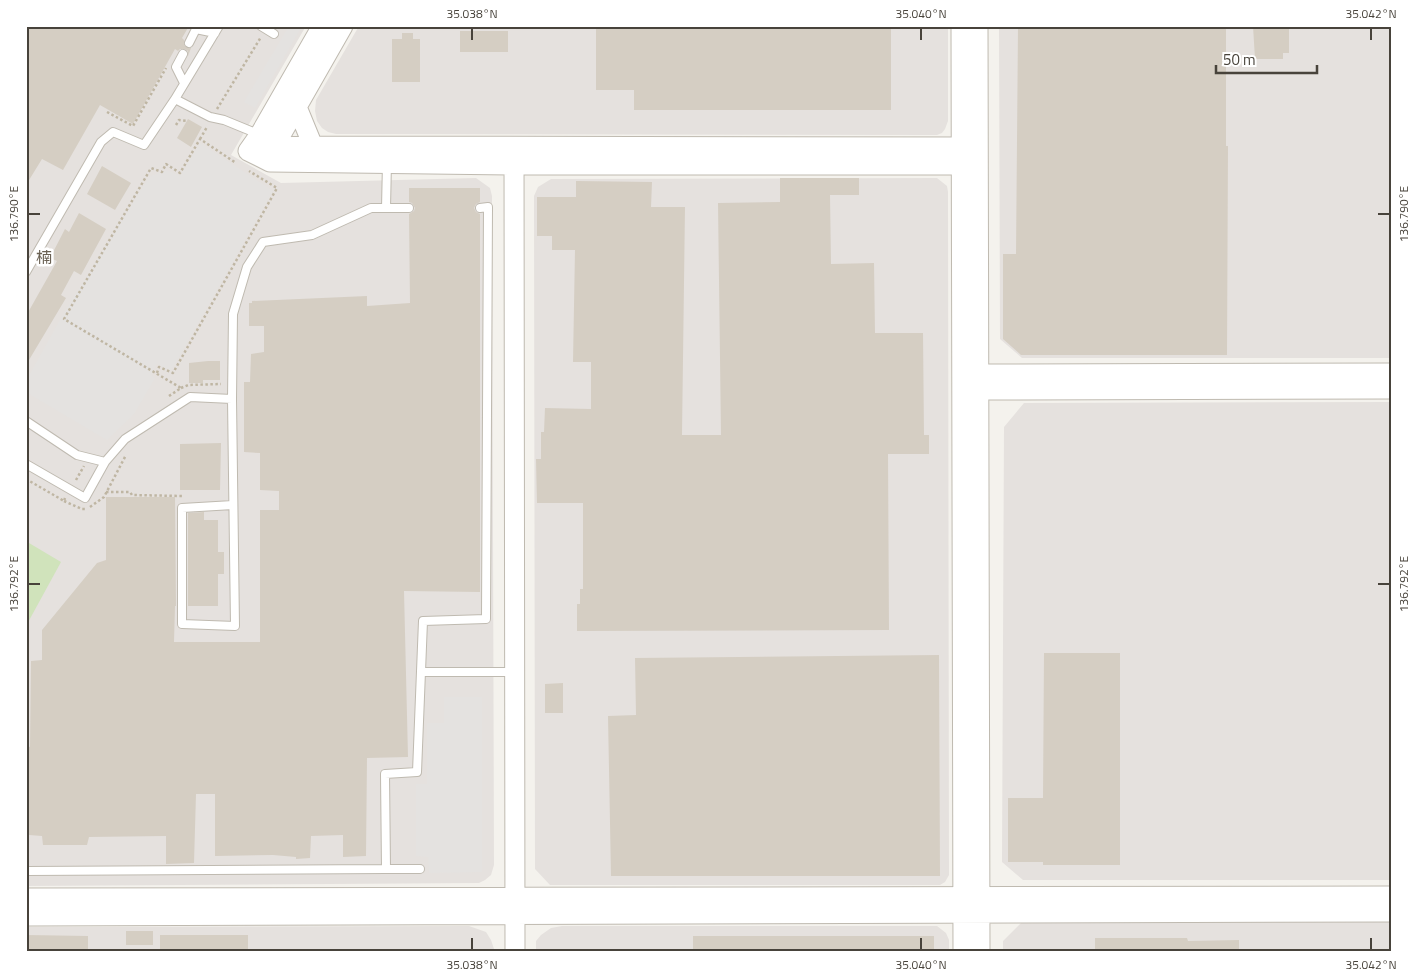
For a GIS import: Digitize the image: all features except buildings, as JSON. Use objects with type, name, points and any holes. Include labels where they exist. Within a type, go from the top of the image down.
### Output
[{"type":"street","points":[[268,148],[322,26]]},
{"type":"street","points":[[268,148],[297,107],[343,26]]},
{"type":"street","points":[[960,26],[969,156],[980,382],[972,905],[963,952]]},
{"type":"street","points":[[978,26],[969,156],[972,905],[980,952]]},
{"type":"street","points":[[297,107],[313,146]]},
{"type":"street","points":[[268,148],[313,146],[387,155]]},
{"type":"street","points":[[268,148],[387,155],[969,156]]},
{"type":"street","points":[[514,156],[516,952]]},
{"type":"street","points":[[980,382],[1392,373]]},
{"type":"street","points":[[980,382],[1392,389]]},
{"type":"street","points":[[972,905],[1392,896]]},
{"type":"street","points":[[26,898],[515,906]]},
{"type":"street","points":[[26,916],[515,906],[972,905],[1392,912]]},
{"type":"lane","points":[[263,28],[274,34]]},
{"type":"lane","points":[[26,272],[101,142],[114,132],[144,145],[217,30],[196,29],[189,42]]},
{"type":"lane","points":[[183,54],[176,67],[184,83]]},
{"type":"lane","points":[[175,98],[210,117],[213,116],[268,148]]},
{"type":"lane","points":[[386,208],[387,155]]},
{"type":"lane","points":[[386,869],[385,774],[417,772],[423,620],[486,619],[488,207],[480,208]]},
{"type":"lane","points":[[233,505],[182,508],[182,624],[235,626],[232,399],[233,314],[247,267],[263,242],[312,235],[371,208],[409,208]]},
{"type":"lane","points":[[26,464],[85,498],[105,462],[125,439],[190,397],[232,399]]},
{"type":"lane","points":[[26,421],[77,456],[105,462]]},
{"type":"lane","points":[[421,672],[515,672]]},
{"type":"lane","points":[[26,871],[420,869]]},
{"type":"path","points":[[200,139],[277,188],[173,373],[159,367],[157,373],[64,319],[151,168],[162,172],[166,164],[180,173],[213,116],[254,51],[263,28]]},
{"type":"path","points":[[107,112],[133,126],[169,63],[176,67]]},
{"type":"path","points":[[176,125],[179,120],[187,121]]},
{"type":"path","points":[[106,492],[130,492],[132,495],[182,496],[182,508]]},
{"type":"shaded area","points":[[26,26],[306,26],[231,155],[281,183],[476,178],[490,188],[492,196],[494,865],[491,875],[485,880],[479,883],[26,886]]},
{"type":"shaded area","points":[[289,26],[302,26],[255,108],[244,102]]},
{"type":"shaded area","points":[[359,26],[948,26],[948,121],[942,133],[937,135],[336,134],[328,132],[317,121],[315,111],[316,100]]},
{"type":"shaded area","points":[[999,26],[1392,26],[1392,358],[1022,358],[1000,339]]},
{"type":"shaded area","points":[[200,143],[273,191],[171,371],[157,364],[151,375],[155,378],[134,414],[107,440],[26,392],[26,381],[61,318],[149,177],[167,170],[180,176]]},
{"type":"shaded area","points":[[937,178],[947,186],[948,192],[949,875],[945,882],[940,885],[550,885],[535,869],[534,196],[538,187],[551,179]]},
{"type":"shaded area","points":[[1392,402],[1392,880],[1023,880],[1002,862],[1004,427],[1024,403]]},
{"type":"shaded area","points":[[444,697],[482,697],[482,872],[429,873],[428,857],[416,856],[416,784],[427,784],[427,723],[444,723]]},
{"type":"shaded area","points":[[1023,921],[1392,921],[1392,952],[1003,952],[1003,941]]},
{"type":"shaded area","points":[[469,926],[486,932],[495,952],[26,952],[26,927]]},
{"type":"shaded area","points":[[562,926],[937,926],[946,933],[949,940],[949,952],[536,952],[536,941],[541,935],[551,928]]},
{"type":"green space","points":[[29,543],[61,562],[26,626],[26,548]]},
{"type":"district","name":"楠","points":[[44,257]]}]
